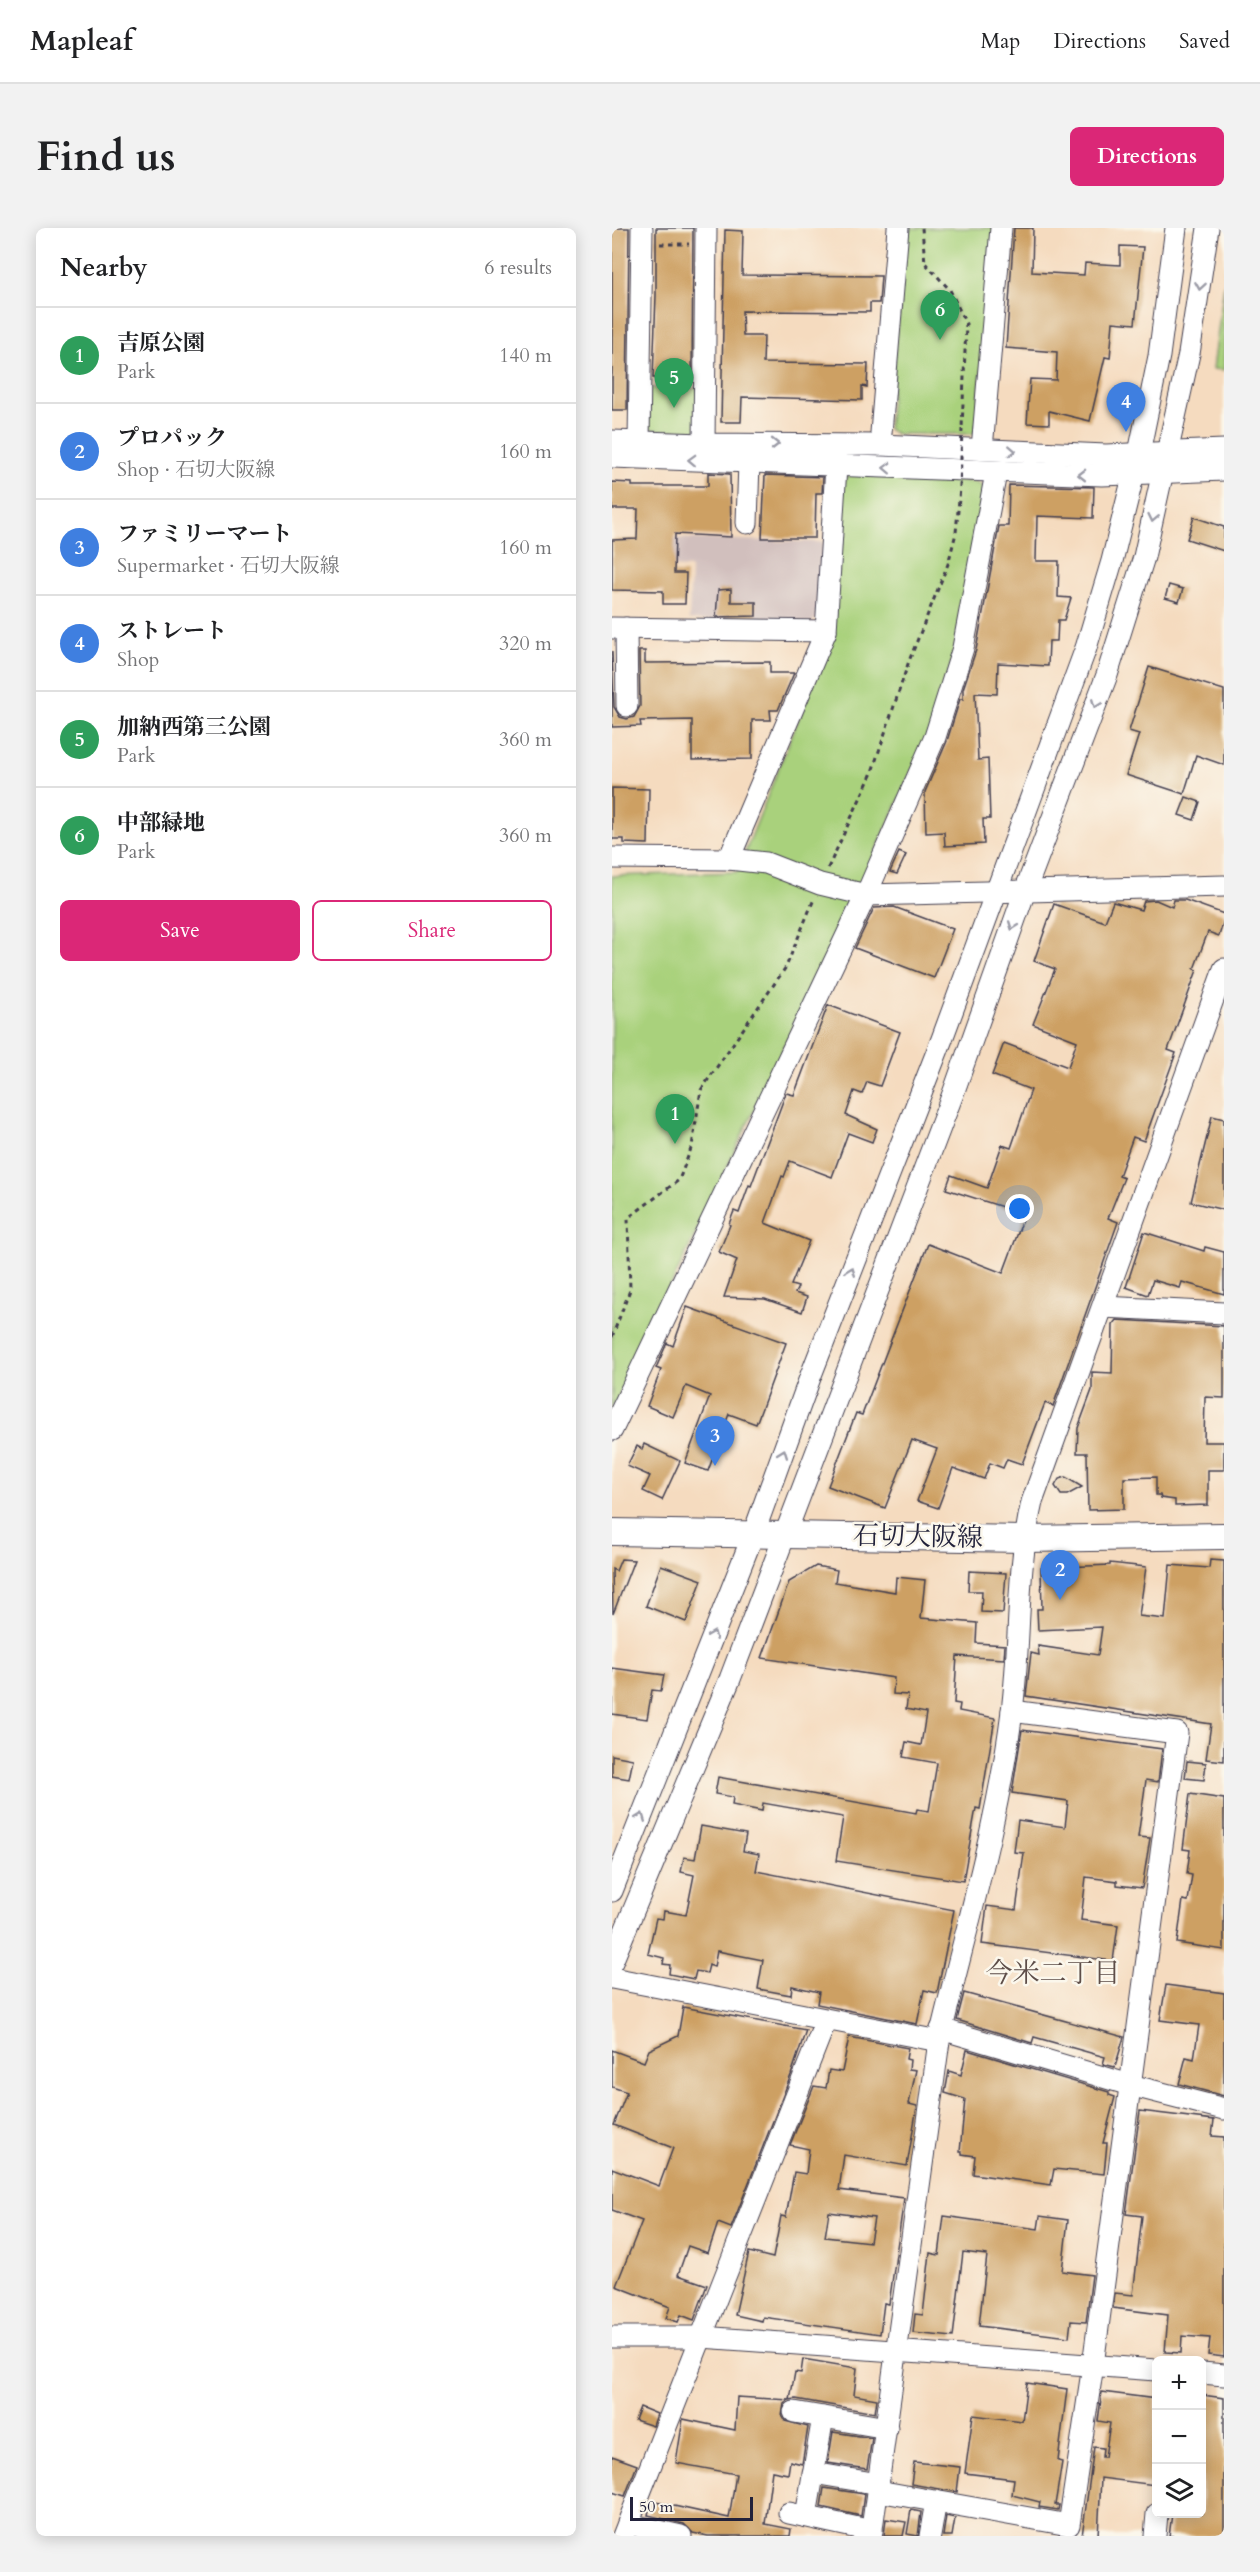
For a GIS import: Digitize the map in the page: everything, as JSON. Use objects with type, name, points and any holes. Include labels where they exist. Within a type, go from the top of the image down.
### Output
[{"type":"main road","name":"石切大阪線","points":[[612,1533],[1024,1539],[1224,1536]]},
{"type":"street","points":[[880,445],[898,228]]},
{"type":"street","points":[[982,449],[1000,228]]},
{"type":"street","points":[[612,1891],[753,1534],[811,1375],[942,1039],[1086,648],[1136,463],[1159,356],[1176,228]]},
{"type":"street","points":[[612,1962],[730,1679],[954,1091],[1025,891],[1107,675],[1144,557],[1189,354],[1208,228]]},
{"type":"street","points":[[639,442],[642,236]]},
{"type":"street","points":[[704,444],[706,236]]},
{"type":"street","points":[[612,441],[704,444],[996,472],[1102,475],[1167,452],[1224,450]]},
{"type":"street","points":[[612,457],[749,462],[835,456],[880,445],[1106,455],[1163,472],[1224,470]]},
{"type":"street","points":[[729,859],[826,631],[835,456]]},
{"type":"street","points":[[747,523],[749,462]]},
{"type":"street","points":[[612,1430],[866,895],[935,736],[963,648],[996,472]]},
{"type":"street","points":[[627,706],[619,628],[826,631]]},
{"type":"street","points":[[612,858],[729,859],[766,863],[820,884],[866,895],[1224,886]]},
{"type":"street","points":[[823,2417],[813,2473],[797,2515],[871,2534],[940,2035],[986,1861],[1012,1711],[1024,1539],[1032,1502],[1224,969]]},
{"type":"street","points":[[1103,1308],[1224,1313]]},
{"type":"street","points":[[813,2473],[936,2501],[1070,2525],[1177,1733],[1012,1711]]},
{"type":"street","points":[[612,1978],[826,2020],[940,2035],[1224,2109]]},
{"type":"street","points":[[681,2536],[626,2530],[826,2020]]},
{"type":"street","points":[[612,2337],[701,2337],[897,2349],[1152,2370]]},
{"type":"street","points":[[1206,2373],[1224,2375]]},
{"type":"street","points":[[794,2412],[887,2428]]},
{"type":"street","points":[[930,2536],[936,2501]]},
{"type":"street","points":[[1155,2536],[1157,2518]]},
{"type":"path","points":[[612,1337],[630,1290],[628,1218],[679,1180],[692,1146],[701,1090],[786,967],[820,884],[871,775],[909,661],[948,564],[956,533],[960,487],[966,324],[950,290],[925,263],[922,228]]},
{"type":"path","points":[[642,236],[706,236]]},
{"type":"shaded area","points":[[664,538],[823,542],[821,614],[811,623],[689,620],[691,568],[663,567]]},
{"type":"green space","points":[[906,228],[994,228],[976,434],[896,434],[888,429]]},
{"type":"green space","points":[[1224,284],[1224,370],[1213,369]]},
{"type":"green space","points":[[649,388],[700,388],[697,431],[653,430],[649,427]]},
{"type":"green space","points":[[851,473],[977,482],[984,488],[956,648],[931,729],[864,878],[612,1410],[612,876],[737,872],[833,633],[843,481]]},
{"type":"building","points":[[612,228],[629,228],[627,410],[612,410]]},
{"type":"building","points":[[656,228],[693,228],[692,377],[686,377],[686,383],[663,383],[663,378],[653,378]]},
{"type":"building","points":[[1014,228],[1033,228],[1032,272],[1084,275],[1085,263],[1120,265],[1120,246],[1143,247],[1135,324],[1113,322],[1110,358],[1105,357],[1090,421],[1049,411],[1049,424],[1027,423],[1030,379],[1056,380],[1057,352],[1006,348]]},
{"type":"building","points":[[725,230],[743,231],[742,275],[881,276],[879,303],[870,303],[870,312],[742,311],[743,336],[764,336],[763,363],[868,364],[867,387],[862,386],[862,400],[742,397],[741,422],[721,422]]},
{"type":"building","points":[[708,473],[730,474],[731,537],[675,534],[674,573],[686,573],[685,604],[663,604],[663,591],[612,590],[612,540],[637,539],[638,509],[612,509],[612,482],[632,483],[632,486],[708,486]]},
{"type":"building","points":[[765,475],[823,477],[822,493],[816,493],[815,538],[762,538]]},
{"type":"building","points":[[1009,485],[1094,487],[1093,518],[1037,516],[1036,561],[1059,561],[1058,597],[1071,598],[1064,620],[1058,620],[1057,641],[1049,641],[1048,666],[998,663],[997,694],[975,693],[978,760],[988,759],[990,819],[983,819],[984,844],[945,846],[944,832],[926,833],[925,792],[947,741],[960,699],[963,699],[963,689],[976,650],[999,526],[1008,526]]},
{"type":"building","points":[[1194,517],[1224,527],[1224,551],[1187,539]]},
{"type":"building","points":[[1169,585],[1183,589],[1179,602],[1165,598]]},
{"type":"building","points":[[731,589],[731,602],[756,602],[756,616],[716,617],[718,590]]},
{"type":"building","points":[[612,651],[614,707],[620,717],[627,719],[634,717],[640,706],[639,651],[645,651],[645,663],[770,662],[770,673],[794,673],[778,710],[770,710],[771,720],[752,720],[752,759],[692,760],[692,720],[640,721],[641,726],[612,727]]},
{"type":"building","points":[[1149,667],[1224,690],[1224,765],[1196,755],[1184,794],[1126,775],[1139,734],[1129,731]]},
{"type":"building","points":[[612,788],[649,789],[648,844],[624,843],[624,839],[612,839]]},
{"type":"building","points":[[1186,797],[1200,802],[1194,820],[1179,815]]},
{"type":"building","points":[[899,852],[906,855],[897,874],[890,872]]},
{"type":"building","points":[[1156,900],[1172,907],[1174,900],[1185,900],[1224,914],[1224,920],[1219,936],[1208,932],[1194,969],[1197,970],[1168,1050],[1176,1053],[1144,1141],[1133,1137],[1119,1176],[1124,1178],[1108,1218],[1118,1222],[1053,1406],[1045,1403],[1022,1464],[1007,1459],[1003,1468],[990,1463],[984,1479],[953,1468],[938,1508],[917,1501],[937,1449],[912,1440],[885,1508],[828,1486],[856,1413],[862,1415],[928,1244],[1003,1273],[1025,1214],[946,1189],[951,1175],[987,1188],[1002,1145],[1011,1148],[1031,1090],[992,1075],[1004,1043],[1068,1067],[1077,1041],[1033,1024],[1055,969],[1034,961],[1054,904],[1105,922],[1113,902],[1141,910],[1144,901]]},
{"type":"building","points":[[894,907],[953,929],[934,978],[855,948],[874,908]]},
{"type":"building","points":[[828,1005],[900,1032],[880,1086],[867,1082],[862,1094],[854,1091],[846,1115],[877,1129],[872,1142],[848,1133],[832,1177],[790,1161],[784,1177],[782,1176],[765,1223],[809,1241],[791,1285],[798,1287],[795,1293],[807,1297],[802,1312],[765,1299],[724,1297],[737,1260],[719,1252],[734,1211],[739,1213],[749,1185],[751,1186],[786,1093],[794,1095]]},
{"type":"building","points":[[1212,1116],[1224,1119],[1224,1210],[1191,1202]]},
{"type":"building","points":[[1144,1232],[1204,1251],[1205,1247],[1224,1252],[1224,1294],[1182,1282],[1180,1288],[1153,1280],[1148,1295],[1126,1287]]},
{"type":"building","points":[[687,1307],[786,1343],[756,1424],[729,1414],[708,1471],[685,1463],[710,1396],[686,1386],[673,1417],[647,1406],[661,1370],[656,1368],[667,1343],[673,1346]]},
{"type":"building","points":[[1117,1320],[1224,1326],[1224,1398],[1205,1397],[1204,1442],[1224,1442],[1224,1470],[1208,1470],[1208,1505],[1175,1506],[1175,1500],[1156,1495],[1156,1477],[1124,1478],[1124,1509],[1088,1510],[1087,1453],[1077,1453],[1078,1428],[1092,1390],[1092,1372],[1112,1373],[1113,1325]]},
{"type":"building","points":[[644,1444],[680,1461],[662,1500],[643,1491],[650,1476],[627,1466],[637,1446],[642,1449]]},
{"type":"building","points":[[1065,1477],[1082,1487],[1067,1495],[1061,1495],[1055,1486],[1059,1479]]},
{"type":"building","points":[[621,1559],[634,1560],[613,1614],[612,1569],[616,1571]]},
{"type":"building","points":[[1210,1560],[1224,1561],[1224,1761],[1206,1759],[1211,1724],[1026,1696],[1031,1653],[1039,1655],[1038,1646],[1098,1655],[1102,1627],[1038,1630],[1037,1609],[1042,1609],[1041,1568],[1110,1565],[1110,1563],[1146,1567],[1139,1616],[1165,1619],[1170,1565],[1209,1568]]},
{"type":"building","points":[[661,1565],[702,1580],[686,1622],[646,1606]]},
{"type":"building","points":[[816,1566],[837,1570],[835,1582],[895,1592],[896,1577],[925,1580],[921,1618],[977,1623],[976,1643],[1005,1645],[1004,1659],[957,1656],[954,1703],[960,1704],[959,1711],[995,1718],[980,1809],[976,1808],[963,1881],[836,1861],[843,1817],[763,1803],[762,1811],[732,1805],[733,1797],[715,1794],[718,1777],[916,1813],[917,1809],[929,1811],[937,1763],[903,1757],[906,1742],[921,1745],[926,1713],[906,1709],[908,1695],[893,1694],[894,1678],[762,1658],[789,1582]]},
{"type":"building","points":[[969,1571],[1006,1573],[1003,1613],[981,1612],[982,1591],[968,1591]]},
{"type":"building","points":[[612,1668],[664,1675],[661,1691],[652,1690],[647,1719],[612,1714]]},
{"type":"building","points":[[1022,1730],[1162,1749],[1158,1782],[1146,1780],[1138,1837],[1150,1838],[1142,1888],[1117,1885],[1117,1881],[1086,1877],[1081,1920],[1118,1925],[1113,1961],[982,1944],[987,1906],[1016,1910],[1024,1853],[1014,1852],[1018,1820],[1065,1827],[1068,1801],[1012,1793]]},
{"type":"building","points":[[612,1755],[633,1759],[629,1779],[612,1776]]},
{"type":"building","points":[[1187,1761],[1206,1763],[1204,1780],[1185,1778]]},
{"type":"building","points":[[1190,1794],[1224,1799],[1224,1950],[1177,1943],[1183,1900],[1188,1901],[1192,1875],[1187,1874],[1190,1850],[1183,1849]]},
{"type":"building","points":[[701,1826],[746,1834],[743,1851],[759,1854],[756,1871],[954,1910],[937,1993],[924,1990],[917,2024],[817,2004],[819,1992],[792,1986],[791,1995],[758,1989],[763,1960],[717,1951],[714,1967],[709,1965],[707,1973],[696,1971],[694,1979],[669,1974],[670,1965],[663,1964],[664,1958],[648,1954],[656,1918],[663,1919],[664,1911],[686,1915],[694,1875],[681,1872],[684,1857],[695,1859]]},
{"type":"building","points":[[1166,1985],[1224,1993],[1224,2096],[1179,2084],[1186,2057],[1194,2059],[1199,2025],[1160,2020]]},
{"type":"building","points":[[964,1993],[1124,2037],[1115,2067],[1103,2064],[1105,2057],[1034,2037],[1032,2043],[957,2020]]},
{"type":"building","points":[[683,2007],[806,2030],[791,2075],[731,2228],[718,2223],[708,2253],[688,2246],[678,2275],[707,2285],[694,2320],[681,2315],[678,2322],[666,2318],[670,2307],[616,2286],[642,2221],[612,2210],[612,2168],[659,2186],[673,2148],[614,2125],[627,2092],[612,2087],[612,2050],[644,2062],[649,2050],[678,2036]]},
{"type":"building","points":[[849,2037],[908,2048],[906,2059],[910,2060],[909,2069],[916,2070],[909,2104],[917,2106],[907,2166],[844,2155],[839,2190],[904,2198],[889,2304],[884,2303],[880,2334],[763,2317],[762,2321],[735,2315],[749,2252],[773,2258],[781,2216],[786,2217],[794,2172],[806,2174],[809,2149],[790,2145],[814,2086],[826,2088],[829,2070],[842,2072]],"holes":[[[829,2212],[874,2218],[870,2242],[825,2237]]]},
{"type":"building","points":[[967,2050],[1109,2092],[1109,2095],[1115,2097],[1103,2143],[1107,2143],[1104,2174],[1054,2169],[1051,2185],[973,2174],[975,2156],[960,2152],[965,2099],[945,2093],[949,2071],[961,2075]]},
{"type":"building","points":[[1140,2111],[1214,2120],[1212,2136],[1224,2137],[1224,2357],[1208,2355],[1210,2338],[1182,2336],[1181,2353],[1165,2352],[1168,2315],[1113,2308],[1115,2293],[1133,2295],[1142,2216],[1126,2214]]},
{"type":"building","points":[[944,2216],[1038,2229],[1040,2216],[1068,2220],[1062,2271],[1092,2275],[1086,2322],[1071,2321],[1069,2337],[979,2326],[987,2255],[963,2252],[953,2337],[913,2333],[915,2314],[923,2315],[930,2253],[939,2255]]},
{"type":"building","points":[[803,2359],[857,2368],[854,2395],[877,2399],[875,2413],[796,2399],[790,2400],[795,2372],[801,2373]]},
{"type":"building","points":[[1027,2383],[1067,2389],[1058,2461],[1062,2462],[1055,2505],[1059,2505],[1058,2510],[1039,2507],[1040,2502],[1012,2495],[1014,2479],[965,2473],[973,2415],[1022,2421]]},
{"type":"building","points":[[1102,2392],[1152,2398],[1152,2485],[1101,2478],[1098,2536],[1082,2536],[1094,2447],[1103,2448],[1102,2457],[1105,2457],[1110,2423],[1098,2421]]},
{"type":"building","points":[[1206,2396],[1224,2398],[1224,2536],[1169,2536],[1171,2518],[1206,2518]]},
{"type":"building","points":[[737,2397],[789,2400],[784,2404],[782,2416],[785,2421],[808,2427],[802,2464],[790,2461],[788,2474],[772,2471],[765,2524],[791,2529],[790,2536],[708,2536],[693,2533],[684,2524],[648,2515],[651,2501],[729,2518],[736,2474],[676,2463],[683,2419],[735,2430]]},
{"type":"building","points":[[640,2407],[657,2414],[653,2426],[635,2420]]},
{"type":"building","points":[[833,2432],[872,2438],[867,2469],[828,2463]]},
{"type":"building","points":[[612,2456],[637,2465],[625,2496],[612,2492]]},
{"type":"building","points":[[914,2462],[960,2467],[957,2492],[911,2484]]},
{"type":"building","points":[[824,2488],[864,2494],[861,2516],[821,2507]]},
{"type":"building","points":[[911,2510],[921,2512],[918,2536],[907,2534]]},
{"type":"building","points":[[946,2516],[955,2518],[952,2536],[943,2536]]},
{"type":"building","points":[[886,2519],[906,2522],[903,2536],[884,2536]]},
{"type":"place","name":"中部緑地","points":[[940,340]]},
{"type":"place","name":"加納西第三公園","points":[[674,408]]},
{"type":"place","name":"ストレート","points":[[1126,432]]},
{"type":"place","name":"吉原公園","points":[[675,1144]]},
{"type":"place","name":"ファミリーマート","points":[[715,1466]]},
{"type":"place","name":"プロパック","points":[[1060,1600]]},
{"type":"district","name":"今米二丁目","points":[[1053,1973]]}]
